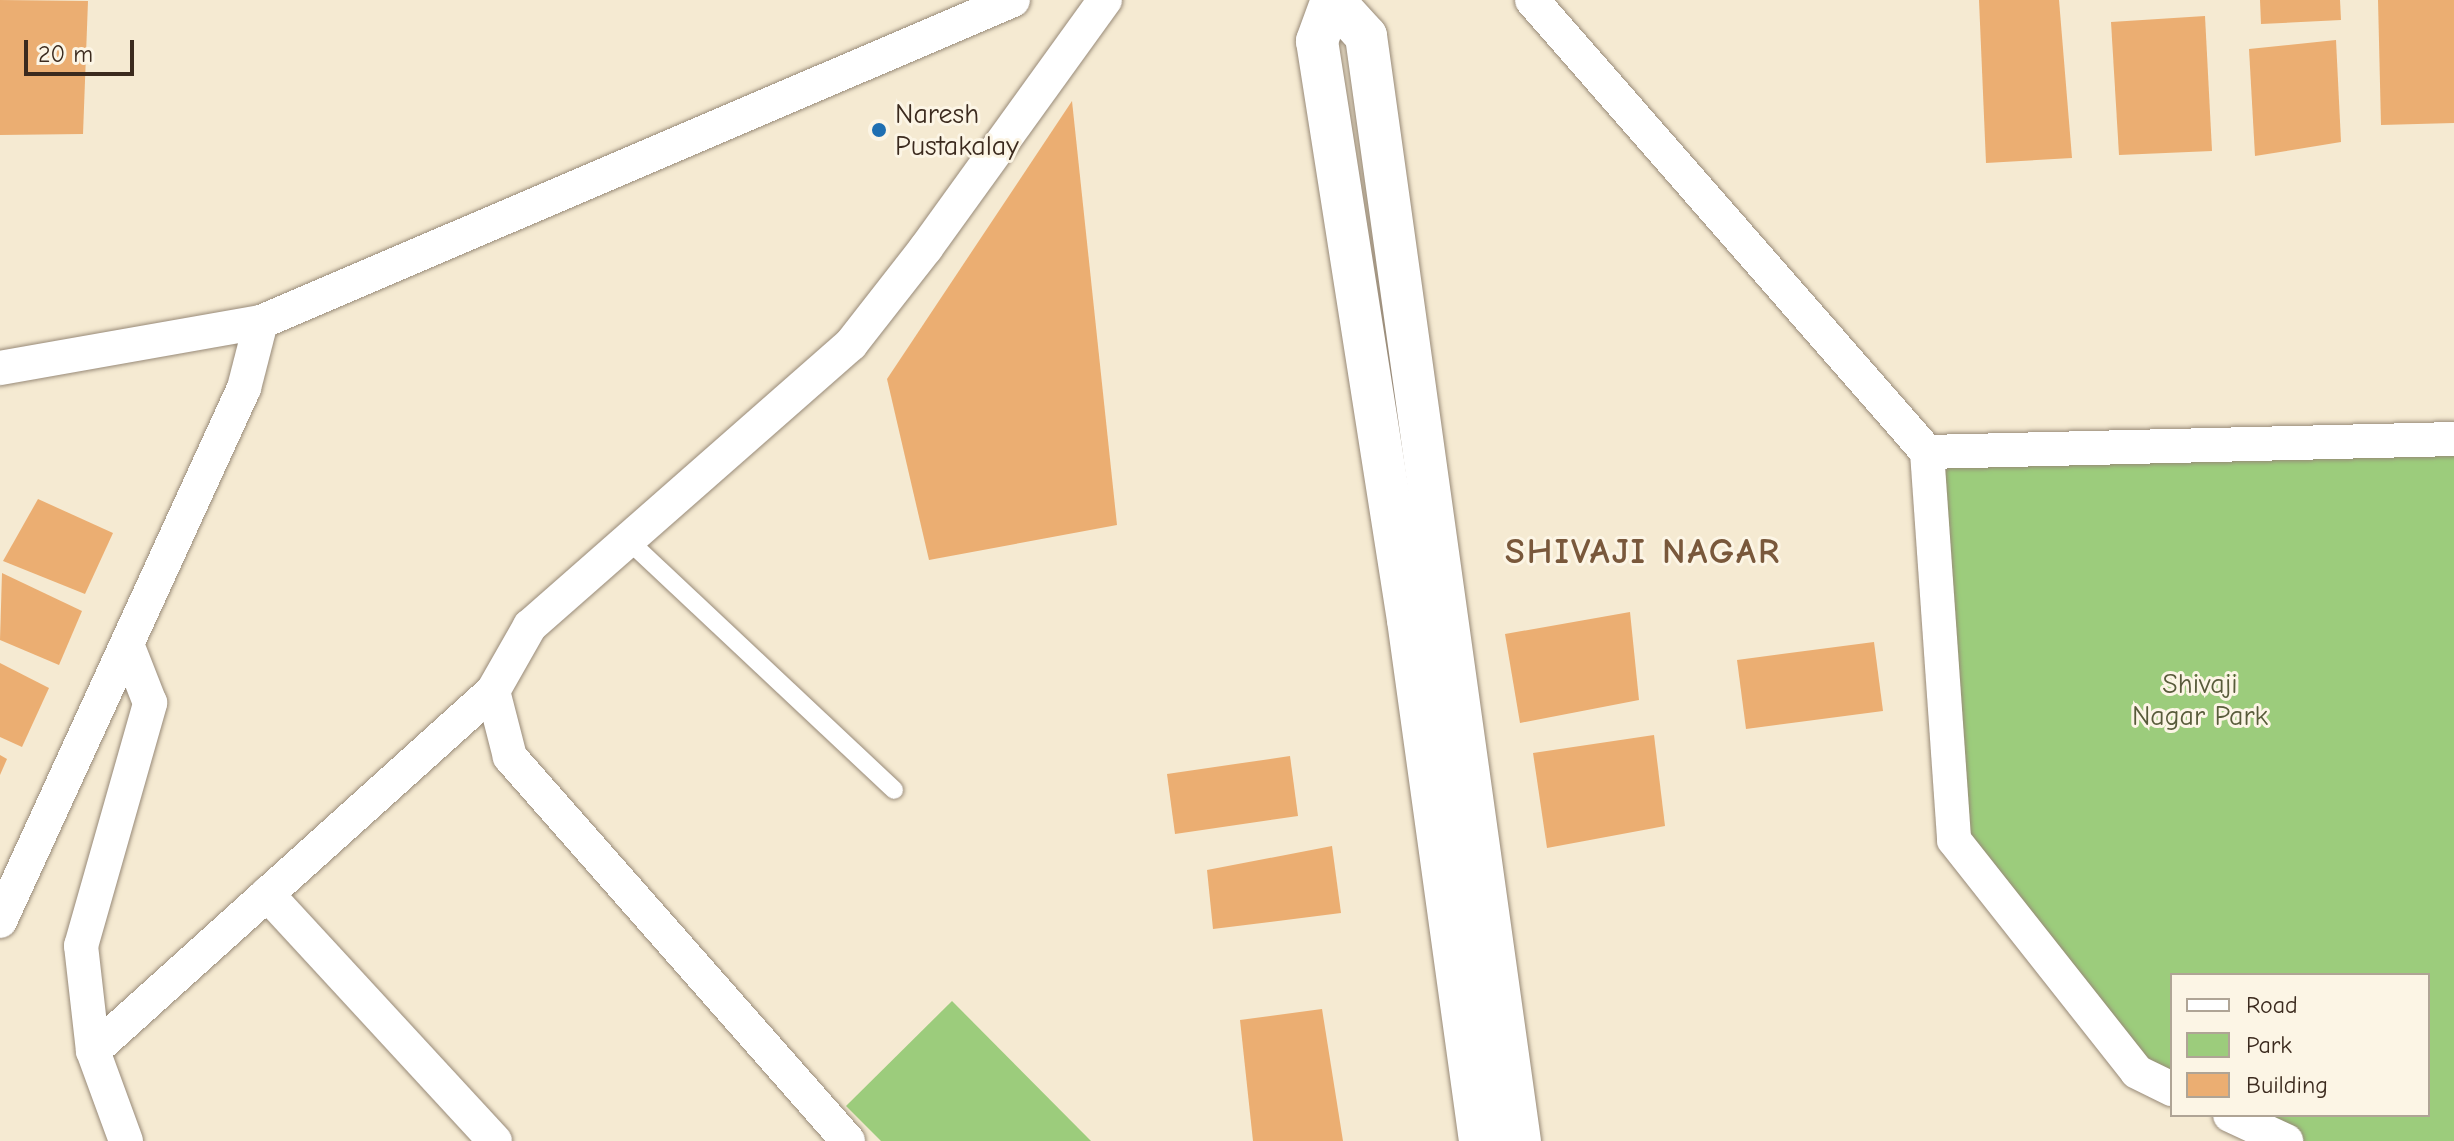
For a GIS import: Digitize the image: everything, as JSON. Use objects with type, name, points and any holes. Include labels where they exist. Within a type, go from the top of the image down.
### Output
[{"type":"street","points":[[0,368],[261,322],[1013,0]]},
{"type":"street","points":[[93,1051],[493,691],[530,626],[851,344],[926,248],[1105,0]]},
{"type":"street","points":[[1480,1141],[1408,620],[1317,41],[1332,0],[1366,36],[1520,1141]]},
{"type":"street","points":[[1532,0],[1927,452],[1954,840],[2137,1072],[2170,1088]]},
{"type":"street","points":[[0,921],[244,388],[261,322]]},
{"type":"street","points":[[1927,452],[2454,439]]},
{"type":"street","points":[[126,1141],[93,1051],[81,946],[150,703],[127,644]]},
{"type":"street","points":[[493,691],[510,757],[848,1141]]},
{"type":"street","points":[[267,894],[495,1141]]},
{"type":"street","points":[[2234,1117],[2286,1141]]},
{"type":"lane","points":[[628,540],[894,790]]},
{"type":"green space","name":"Shivaji Nagar Park","points":[[2454,440],[2454,1141],[2289,1141],[2237,1117],[2430,1117],[2430,973],[2170,973],[2170,1085],[1954,840],[1929,453]]},
{"type":"green space","points":[[952,1001],[1091,1141],[881,1141],[846,1106]]},
{"type":"building","points":[[0,0],[88,1],[83,134],[0,135]]},
{"type":"building","points":[[1979,0],[2059,0],[2072,158],[1986,163]]},
{"type":"building","points":[[2260,0],[2340,0],[2341,20],[2261,24]]},
{"type":"building","points":[[2378,0],[2454,0],[2454,123],[2381,125]]},
{"type":"building","points":[[2205,16],[2212,151],[2119,155],[2111,22]]},
{"type":"building","points":[[2336,40],[2341,142],[2255,156],[2249,49]]},
{"type":"building","points":[[1072,101],[1117,525],[929,560],[887,379]]},
{"type":"building","points":[[38,499],[113,533],[85,594],[3,561]]},
{"type":"building","points":[[2,573],[82,611],[59,665],[0,640]]},
{"type":"building","points":[[1630,612],[1639,700],[1520,723],[1505,634]]},
{"type":"building","points":[[1874,642],[1883,711],[1746,729],[1737,660]]},
{"type":"building","points":[[0,663],[49,688],[22,747],[0,737]]},
{"type":"building","points":[[1654,735],[1665,826],[1547,848],[1533,753]]},
{"type":"building","points":[[0,755],[7,759],[0,775]]},
{"type":"building","points":[[1290,756],[1298,816],[1175,834],[1167,774]]},
{"type":"building","points":[[1332,846],[1341,913],[1213,929],[1207,870]]},
{"type":"building","points":[[1322,1009],[1343,1141],[1253,1141],[1240,1020]]},
{"type":"place","name":"Naresh Pustakalay","points":[[879,130]]},
{"type":"district","name":"SHIVAJI NAGAR","points":[[1643,552]]}]
